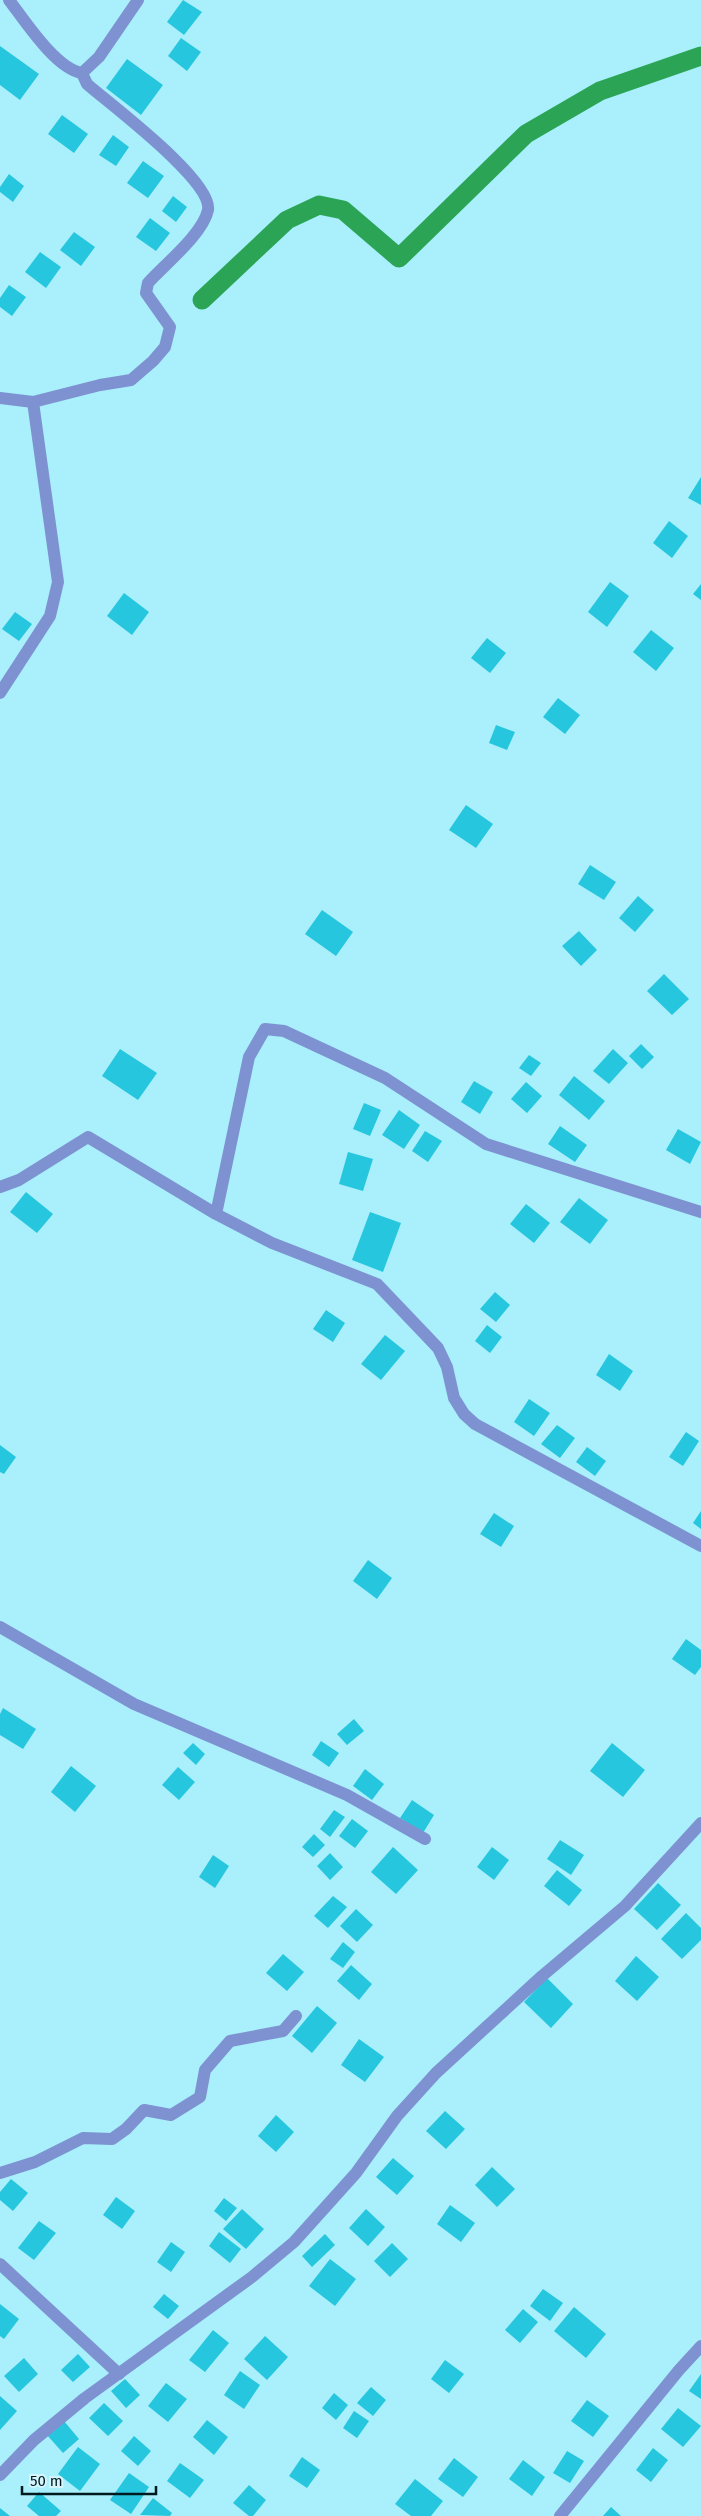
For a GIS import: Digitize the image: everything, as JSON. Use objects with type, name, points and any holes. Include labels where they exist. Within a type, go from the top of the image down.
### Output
[{"type":"street","points":[[0,398],[33,402],[100,385],[131,380],[154,361],[165,347],[170,327],[146,293],[148,283],[199,228],[208,212],[208,201],[187,170],[87,84],[82,73],[69,68],[58,58],[34,33],[9,0]]},
{"type":"street","points":[[82,73],[99,57],[138,0]]},
{"type":"street","points":[[0,693],[50,616],[58,582],[33,402]]},
{"type":"street","points":[[216,1214],[249,1057],[265,1030],[284,1031],[385,1078],[486,1144],[701,1212]]},
{"type":"street","points":[[0,1187],[19,1180],[88,1137],[216,1214],[272,1243],[377,1284],[438,1348],[446,1367],[454,1398],[464,1414],[475,1424],[701,1546]]},
{"type":"street","points":[[0,1627],[134,1704],[347,1795],[425,1839]]},
{"type":"street","points":[[0,2475],[34,2440],[210,2305],[252,2277],[294,2242],[356,2174],[397,2116],[436,2073],[542,1976],[625,1906],[701,1823]]},
{"type":"street","points":[[0,2173],[34,2162],[83,2138],[112,2138],[126,2129],[144,2110],[171,2115],[200,2097],[205,2070],[230,2041],[283,2031],[296,2016]]},
{"type":"street","points":[[0,2264],[119,2374]]},
{"type":"street","points":[[560,2516],[679,2370],[701,2346]]},
{"type":"building","points":[[183,0],[202,12],[184,35],[167,22]]},
{"type":"building","points":[[181,38],[201,52],[187,71],[168,56]]},
{"type":"building","points":[[0,46],[39,74],[20,100],[0,85]]},
{"type":"building","points":[[127,59],[163,85],[141,115],[106,88]]},
{"type":"building","points":[[62,115],[88,134],[74,153],[48,134]]},
{"type":"building","points":[[113,135],[129,147],[116,166],[99,155]]},
{"type":"building","points":[[143,161],[164,176],[148,198],[127,183]]},
{"type":"building","points":[[9,174],[24,186],[13,202],[0,192],[0,187]]},
{"type":"building","points":[[173,196],[187,207],[176,222],[162,211]]},
{"type":"building","points":[[150,218],[170,233],[156,251],[136,237]]},
{"type":"building","points":[[74,232],[95,247],[81,266],[60,250]]},
{"type":"building","points":[[40,252],[61,267],[46,288],[25,272]]},
{"type":"building","points":[[9,285],[26,297],[12,316],[0,307],[0,298]]},
{"type":"building","points":[[701,477],[701,505],[688,498]]},
{"type":"building","points":[[669,521],[688,536],[672,558],[653,543]]},
{"type":"building","points":[[610,582],[629,596],[607,627],[588,612]]},
{"type":"building","points":[[701,584],[701,600],[693,594]]},
{"type":"building","points":[[124,593],[149,612],[132,635],[107,616]]},
{"type":"building","points":[[15,612],[32,624],[19,641],[2,629]]},
{"type":"building","points":[[651,630],[674,648],[656,671],[633,652]]},
{"type":"building","points":[[487,638],[506,653],[490,673],[471,658]]},
{"type":"building","points":[[558,698],[580,715],[565,734],[543,717]]},
{"type":"building","points":[[496,725],[515,732],[507,750],[489,743]]},
{"type":"building","points":[[466,805],[493,824],[476,848],[449,830]]},
{"type":"building","points":[[590,865],[616,882],[604,900],[578,884]]},
{"type":"building","points":[[638,896],[654,910],[635,932],[619,918]]},
{"type":"building","points":[[322,910],[353,932],[336,956],[305,934]]},
{"type":"building","points":[[579,931],[597,950],[581,966],[562,946]]},
{"type":"building","points":[[664,974],[689,999],[672,1015],[647,991]]},
{"type":"building","points":[[641,1044],[654,1057],[642,1069],[629,1056]]},
{"type":"building","points":[[120,1049],[157,1073],[138,1100],[102,1076]]},
{"type":"building","points":[[613,1049],[628,1063],[609,1084],[593,1071]]},
{"type":"building","points":[[529,1055],[541,1063],[531,1076],[519,1068]]},
{"type":"building","points":[[574,1076],[605,1101],[589,1120],[559,1095]]},
{"type":"building","points":[[474,1081],[493,1092],[480,1114],[461,1102]]},
{"type":"building","points":[[526,1082],[542,1096],[527,1113],[511,1099]]},
{"type":"building","points":[[364,1103],[381,1110],[370,1136],[353,1129]]},
{"type":"building","points":[[399,1110],[420,1125],[404,1149],[382,1135]]},
{"type":"building","points":[[560,1126],[587,1145],[575,1162],[548,1144]]},
{"type":"building","points":[[678,1129],[701,1142],[690,1164],[666,1150]]},
{"type":"building","points":[[425,1131],[442,1141],[428,1162],[412,1151]]},
{"type":"building","points":[[348,1152],[373,1159],[363,1191],[339,1184]]},
{"type":"building","points":[[26,1192],[53,1214],[37,1233],[10,1212]]},
{"type":"building","points":[[579,1198],[608,1220],[590,1244],[560,1222]]},
{"type":"building","points":[[526,1204],[550,1223],[534,1243],[510,1224]]},
{"type":"building","points":[[370,1212],[401,1223],[383,1272],[352,1260]]},
{"type":"building","points":[[495,1292],[510,1305],[496,1322],[480,1309]]},
{"type":"building","points":[[326,1310],[345,1323],[333,1342],[313,1329]]},
{"type":"building","points":[[487,1325],[502,1337],[490,1353],[475,1341]]},
{"type":"building","points":[[385,1335],[405,1351],[381,1380],[361,1364]]},
{"type":"building","points":[[609,1354],[633,1371],[620,1391],[596,1375]]},
{"type":"building","points":[[529,1399],[550,1413],[534,1436],[514,1422]]},
{"type":"building","points":[[557,1425],[575,1438],[560,1458],[541,1444]]},
{"type":"building","points":[[686,1432],[699,1441],[683,1466],[669,1457]]},
{"type":"building","points":[[0,1445],[16,1457],[4,1474],[0,1472]]},
{"type":"building","points":[[587,1447],[606,1461],[595,1476],[576,1462]]},
{"type":"building","points":[[701,1511],[701,1529],[693,1523]]},
{"type":"building","points":[[494,1513],[514,1526],[501,1547],[480,1534]]},
{"type":"building","points":[[368,1560],[392,1578],[377,1599],[353,1581]]},
{"type":"building","points":[[686,1639],[701,1650],[701,1667],[695,1675],[672,1659]]},
{"type":"building","points":[[3,1708],[36,1729],[23,1749],[0,1735],[0,1714]]},
{"type":"building","points":[[354,1719],[364,1731],[347,1745],[337,1734]]},
{"type":"building","points":[[321,1741],[339,1753],[329,1767],[312,1755]]},
{"type":"building","points":[[193,1743],[205,1754],[196,1765],[183,1753]]},
{"type":"building","points":[[612,1743],[645,1770],[623,1797],[590,1771]]},
{"type":"building","points":[[71,1766],[96,1786],[75,1812],[51,1792]]},
{"type":"building","points":[[178,1767],[195,1782],[179,1800],[162,1785]]},
{"type":"building","points":[[365,1769],[384,1784],[372,1800],[353,1786]]},
{"type":"building","points":[[412,1800],[434,1815],[423,1833],[400,1818]]},
{"type":"building","points":[[334,1810],[345,1817],[330,1837],[320,1829]]},
{"type":"building","points":[[352,1819],[368,1831],[355,1848],[339,1836]]},
{"type":"building","points":[[314,1834],[325,1845],[313,1857],[302,1847]]},
{"type":"building","points":[[560,1840],[584,1855],[571,1875],[547,1859]]},
{"type":"building","points":[[393,1847],[418,1870],[396,1894],[371,1872]]},
{"type":"building","points":[[492,1847],[509,1860],[494,1880],[477,1867]]},
{"type":"building","points":[[330,1853],[343,1867],[330,1880],[317,1866]]},
{"type":"building","points":[[213,1855],[229,1866],[215,1888],[199,1877]]},
{"type":"building","points":[[557,1870],[582,1890],[569,1906],[544,1886]]},
{"type":"building","points":[[658,1883],[681,1905],[657,1930],[634,1909]]},
{"type":"building","points":[[333,1896],[347,1907],[328,1928],[314,1916]]},
{"type":"building","points":[[356,1909],[373,1925],[357,1942],[340,1926]]},
{"type":"building","points":[[686,1913],[701,1928],[701,1940],[682,1959],[661,1939]]},
{"type":"building","points":[[343,1942],[355,1952],[343,1968],[330,1959]]},
{"type":"building","points":[[283,1954],[304,1972],[287,1991],[266,1973]]},
{"type":"building","points":[[636,1956],[659,1977],[637,2001],[615,1981]]},
{"type":"building","points":[[351,1965],[372,1984],[359,2000],[337,1981]]},
{"type":"building","points":[[547,1978],[573,2004],[551,2028],[524,2002]]},
{"type":"building","points":[[317,2006],[337,2023],[312,2053],[292,2036]]},
{"type":"building","points":[[359,2039],[384,2057],[365,2082],[341,2065]]},
{"type":"building","points":[[445,2111],[465,2129],[446,2149],[426,2131]]},
{"type":"building","points":[[276,2115],[294,2132],[276,2152],[258,2136]]},
{"type":"building","points":[[393,2158],[414,2176],[397,2195],[376,2177]]},
{"type":"building","points":[[492,2167],[515,2189],[497,2207],[475,2185]]},
{"type":"building","points":[[11,2179],[28,2193],[13,2211],[0,2200],[0,2192]]},
{"type":"building","points":[[116,2197],[135,2211],[122,2229],[103,2215]]},
{"type":"building","points":[[224,2198],[237,2208],[226,2221],[214,2211]]},
{"type":"building","points":[[450,2205],[475,2223],[461,2242],[437,2224]]},
{"type":"building","points":[[242,2209],[264,2229],[246,2249],[223,2229]]},
{"type":"building","points":[[366,2209],[385,2227],[368,2246],[349,2228]]},
{"type":"building","points":[[39,2221],[56,2233],[34,2260],[18,2248]]},
{"type":"building","points":[[219,2232],[241,2249],[230,2263],[209,2246]]},
{"type":"building","points":[[325,2234],[335,2245],[312,2267],[302,2256]]},
{"type":"building","points":[[171,2242],[185,2252],[171,2272],[157,2262]]},
{"type":"building","points":[[392,2243],[408,2259],[390,2277],[374,2261]]},
{"type":"building","points":[[330,2259],[356,2279],[335,2306],[309,2286]]},
{"type":"building","points":[[543,2289],[563,2303],[550,2321],[530,2306]]},
{"type":"building","points":[[164,2294],[179,2306],[168,2319],[153,2307]]},
{"type":"building","points":[[0,2304],[19,2319],[4,2339],[0,2336]]},
{"type":"building","points":[[574,2307],[606,2334],[586,2358],[554,2331]]},
{"type":"building","points":[[523,2309],[538,2322],[520,2343],[505,2330]]},
{"type":"building","points":[[213,2330],[229,2343],[205,2372],[189,2360]]},
{"type":"building","points":[[265,2336],[288,2357],[267,2380],[244,2359]]},
{"type":"building","points":[[78,2354],[90,2367],[73,2382],[61,2370]]},
{"type":"building","points":[[24,2358],[38,2374],[19,2392],[4,2376]]},
{"type":"building","points":[[445,2360],[464,2374],[449,2393],[431,2379]]},
{"type":"building","points":[[240,2371],[260,2385],[244,2409],[224,2395]]},
{"type":"building","points":[[701,2374],[701,2399],[689,2391]]},
{"type":"building","points":[[125,2379],[140,2395],[126,2408],[111,2391]]},
{"type":"building","points":[[166,2383],[187,2399],[168,2422],[148,2406]]},
{"type":"building","points":[[371,2387],[386,2400],[373,2416],[357,2403]]},
{"type":"building","points":[[334,2393],[348,2405],[336,2420],[322,2408]]},
{"type":"building","points":[[0,2396],[17,2411],[0,2430]]},
{"type":"building","points":[[587,2400],[609,2416],[593,2437],[571,2421]]},
{"type":"building","points":[[104,2403],[123,2421],[108,2436],[89,2418]]},
{"type":"building","points":[[678,2408],[701,2426],[683,2447],[661,2429]]},
{"type":"building","points":[[354,2411],[369,2421],[357,2438],[343,2428]]},
{"type":"building","points":[[207,2420],[228,2437],[214,2455],[193,2437]]},
{"type":"building","points":[[64,2421],[79,2439],[63,2453],[47,2435]]},
{"type":"building","points":[[134,2436],[151,2451],[138,2466],[121,2451]]},
{"type":"building","points":[[78,2447],[100,2464],[80,2491],[58,2474]]},
{"type":"building","points":[[653,2448],[668,2460],[651,2482],[636,2470]]},
{"type":"building","points":[[567,2451],[584,2461],[570,2483],[553,2473]]},
{"type":"building","points":[[302,2457],[320,2470],[307,2488],[289,2476]]},
{"type":"building","points":[[454,2458],[478,2477],[463,2497],[438,2479]]},
{"type":"building","points":[[523,2460],[545,2477],[532,2496],[509,2479]]},
{"type":"building","points":[[180,2463],[204,2480],[190,2498],[167,2481]]},
{"type":"building","points":[[129,2473],[149,2487],[131,2514],[110,2500]]},
{"type":"building","points":[[415,2479],[443,2501],[431,2516],[411,2516],[395,2504]]},
{"type":"building","points":[[249,2485],[266,2500],[253,2516],[249,2516],[233,2503]]},
{"type":"building","points":[[39,2492],[61,2511],[56,2516],[39,2516],[27,2506]]},
{"type":"building","points":[[153,2498],[172,2513],[170,2516],[140,2515]]},
{"type":"building","points":[[611,2507],[621,2516],[603,2516]]},
{"type":"building","points":[[0,2508],[10,2516],[0,2516]]},
{"type":"waterway","points":[[202,300],[287,220],[319,205],[343,210],[399,258],[526,134],[600,91],[701,56]]}]
